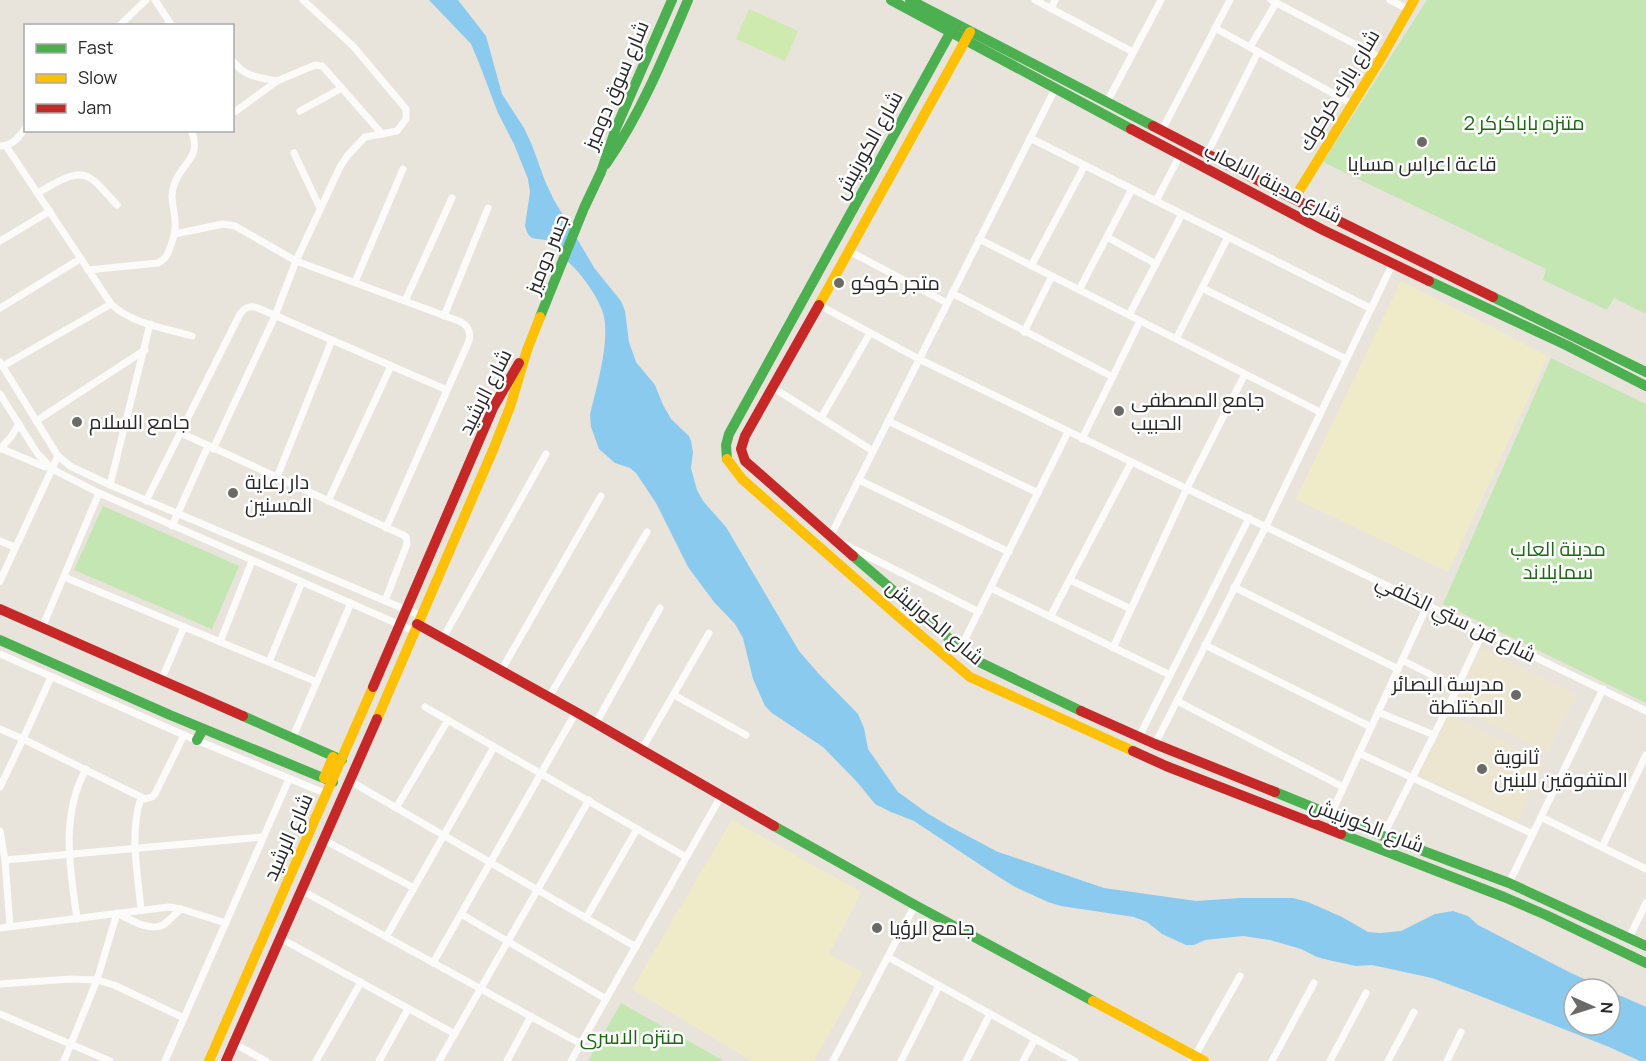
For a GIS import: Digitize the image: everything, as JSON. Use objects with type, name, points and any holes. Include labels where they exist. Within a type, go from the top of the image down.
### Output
[{"type":"main road","name":"شارع سوق دوميز","points":[[601,172],[616,128],[672,0]]},
{"type":"main road","name":"شارع سوق دوميز","points":[[601,172],[620,145],[639,110],[688,0]]},
{"type":"main road","name":"شارع مدينة الالعاب","points":[[891,0],[953,28]]},
{"type":"main road","name":"شارع مدينة الالعاب","points":[[910,0],[1055,89],[1323,230],[1584,353],[1646,386]]},
{"type":"main road","name":"شارع بارك كركوك","points":[[1294,199],[1412,5]]},
{"type":"main road","name":"شارع الكورنيش","points":[[953,28],[729,434],[726,445],[727,460],[736,473],[970,677],[1155,761],[1504,897],[1646,963]]},
{"type":"main road","name":"شارع مدينة الالعاب","points":[[967,36],[1107,102],[1294,199],[1646,372]]},
{"type":"main road","name":"شارع الكورنيش","points":[[967,36],[745,436],[741,449],[748,465],[973,659],[1155,744],[1383,836],[1509,883],[1646,946]]},
{"type":"main road","name":"جسر دوميز","points":[[527,350],[584,208],[601,172]]},
{"type":"main road","points":[[1240,186],[1246,174]]},
{"type":"main road","points":[[862,194],[876,203]]},
{"type":"main road","points":[[1447,288],[1452,276]]},
{"type":"main road","name":"شارع الرشيد","points":[[209,1061],[327,795],[328,780],[401,625],[493,408],[527,350]]},
{"type":"main road","name":"شارع الرشيد","points":[[226,1061],[350,781],[506,418],[527,350]]},
{"type":"main road","points":[[0,609],[338,758]]},
{"type":"main road","points":[[418,624],[576,711],[915,905],[1197,1059]]},
{"type":"main road","points":[[0,640],[203,729],[328,780]]},
{"type":"main road","points":[[1015,698],[1021,682]]},
{"type":"main road","points":[[197,740],[203,729]]},
{"type":"main road","points":[[1253,800],[1258,785]]},
{"type":"main road","points":[[254,961],[267,967]]},
{"type":"street","points":[[121,24],[146,0]]},
{"type":"street","points":[[155,0],[171,24]]},
{"type":"street","points":[[172,526],[275,316],[296,261],[340,167],[365,137],[397,131],[406,119],[406,110],[353,46],[303,0]]},
{"type":"street","points":[[1035,0],[1133,52]]},
{"type":"street","points":[[1051,9],[1055,0]]},
{"type":"street","points":[[1107,102],[1161,0]]},
{"type":"street","points":[[1162,130],[1228,2],[1218,0]]},
{"type":"street","points":[[1390,0],[1412,5]]},
{"type":"street","points":[[1250,47],[1274,1],[1381,58]]},
{"type":"street","points":[[1215,28],[1352,104]]},
{"type":"street","points":[[1207,154],[1258,52]]},
{"type":"street","points":[[234,62],[246,74],[277,81]]},
{"type":"street","points":[[236,111],[277,81],[318,65],[325,69],[382,134]]},
{"type":"street","points":[[300,111],[342,88]]},
{"type":"street","points":[[979,612],[830,537],[1055,89]]},
{"type":"street","points":[[24,129],[13,143],[3,146],[50,211],[111,304],[120,313],[192,336]]},
{"type":"street","points":[[88,270],[158,263],[168,255],[175,234],[171,195],[179,175],[192,158],[195,148],[192,132]]},
{"type":"street","points":[[1030,138],[1370,308]]},
{"type":"street","points":[[294,153],[320,208]]},
{"type":"street","points":[[1156,201],[1180,155]]},
{"type":"street","points":[[1031,266],[1085,165]]},
{"type":"street","points":[[355,282],[403,169]]},
{"type":"street","points":[[37,193],[73,175],[82,175],[90,178],[117,205]]},
{"type":"street","points":[[1079,290],[1132,189]]},
{"type":"street","points":[[405,301],[452,198]]},
{"type":"street","points":[[444,315],[488,208]]},
{"type":"street","points":[[0,241],[50,211]]},
{"type":"street","points":[[1129,315],[1182,214]]},
{"type":"street","points":[[175,234],[223,224],[235,226],[296,261],[444,315],[465,324],[469,329],[469,341],[386,528]]},
{"type":"street","points":[[1107,237],[1156,264]]},
{"type":"street","points":[[1176,339],[1228,237]]},
{"type":"street","points":[[980,239],[1320,412]]},
{"type":"street","points":[[849,251],[947,303]]},
{"type":"street","points":[[0,308],[80,259]]},
{"type":"street","points":[[1155,744],[1266,526],[1393,263]]},
{"type":"street","points":[[1024,332],[1052,276]]},
{"type":"street","points":[[1202,288],[1346,359]]},
{"type":"street","points":[[952,293],[1113,377]]},
{"type":"street","points":[[111,304],[1,364],[58,456],[70,466],[146,501],[407,610],[418,624]]},
{"type":"street","name":"شارع فن ستي الخلفي","points":[[819,305],[919,360],[1646,711]]},
{"type":"street","points":[[146,501],[243,310],[248,307],[253,306],[447,390]]},
{"type":"street","points":[[1082,439],[1140,321]]},
{"type":"street","points":[[110,485],[150,324]]},
{"type":"street","points":[[821,418],[870,333]]},
{"type":"street","points":[[277,477],[332,339]]},
{"type":"street","points":[[36,421],[145,350]]},
{"type":"street","points":[[328,501],[391,366]]},
{"type":"street","points":[[1113,648],[1187,488],[1245,374]]},
{"type":"street","points":[[772,387],[873,451]]},
{"type":"street","points":[[0,394],[42,460],[52,469]]},
{"type":"street","points":[[888,421],[1038,493]]},
{"type":"street","points":[[19,424],[0,448],[52,469],[172,526],[401,625],[418,624]]},
{"type":"street","points":[[960,649],[1068,432]]},
{"type":"street","points":[[181,433],[406,537],[407,544],[385,601]]},
{"type":"street","points":[[442,638],[546,454]]},
{"type":"street","points":[[0,580],[58,456]]},
{"type":"street","points":[[1050,617],[1131,463]]},
{"type":"street","points":[[859,480],[1009,552]]},
{"type":"street","points":[[42,628],[99,493]]},
{"type":"street","points":[[501,671],[601,496]]},
{"type":"street","points":[[1139,737],[1249,518]]},
{"type":"street","points":[[549,697],[647,532]]},
{"type":"street","points":[[0,541],[15,547]]},
{"type":"street","points":[[220,642],[252,561]]},
{"type":"street","points":[[64,577],[317,682]]},
{"type":"street","points":[[1070,580],[1131,609]]},
{"type":"street","points":[[269,662],[302,582]]},
{"type":"street","points":[[342,599],[348,585]]},
{"type":"street","points":[[1234,587],[1398,669]]},
{"type":"street","points":[[991,588],[1170,675]]},
{"type":"street","points":[[292,739],[351,603]]},
{"type":"street","points":[[1331,814],[1428,604]]},
{"type":"street","points":[[596,723],[660,608]]},
{"type":"street","points":[[161,681],[184,627]]},
{"type":"street","points":[[1383,836],[1483,632]]},
{"type":"street","points":[[642,749],[710,633]]},
{"type":"street","points":[[1205,645],[1371,727]]},
{"type":"street","points":[[0,654],[327,795]]},
{"type":"street","points":[[1402,660],[1457,688]]},
{"type":"street","points":[[0,787],[51,676]]},
{"type":"street","points":[[1509,883],[1603,690]]},
{"type":"street","points":[[674,695],[746,735]]},
{"type":"street","points":[[1177,701],[1343,787]]},
{"type":"street","points":[[425,707],[686,857]]},
{"type":"street","points":[[434,963],[576,711]]},
{"type":"street","points":[[1378,712],[1434,735]]},
{"type":"street","points":[[396,808],[448,720]]},
{"type":"street","points":[[0,729],[86,769],[141,798],[149,798],[155,794],[184,735]]},
{"type":"street","points":[[386,937],[494,747]]},
{"type":"street","points":[[1359,753],[1533,834]]},
{"type":"street","points":[[1602,847],[1646,755]]},
{"type":"street","points":[[77,919],[70,854],[71,807],[86,769]]},
{"type":"street","points":[[165,1061],[289,779]]},
{"type":"street","points":[[350,781],[636,947]]},
{"type":"street","points":[[572,1061],[721,796]]},
{"type":"street","points":[[141,798],[136,816],[141,910]]},
{"type":"street","points":[[439,1061],[589,800]]},
{"type":"street","points":[[1541,817],[1646,868]]},
{"type":"street","points":[[586,918],[637,829]]},
{"type":"street","points":[[0,831],[5,860],[10,927]]},
{"type":"street","points":[[5,860],[263,837]]},
{"type":"street","points":[[324,840],[414,888]]},
{"type":"street","points":[[301,890],[581,1044]]},
{"type":"street","points":[[1629,938],[1646,903]]},
{"type":"street","points":[[833,1061],[915,905]]},
{"type":"street","points":[[0,928],[169,907],[226,923]]},
{"type":"street","points":[[117,913],[149,927],[155,927],[162,926],[181,909]]},
{"type":"street","points":[[64,1061],[97,980],[117,913]]},
{"type":"street","points":[[461,914],[606,999]]},
{"type":"street","points":[[280,938],[455,1034]]},
{"type":"street","points":[[888,957],[1075,1061]]},
{"type":"street","points":[[1197,1059],[1240,975]]},
{"type":"street","points":[[0,984],[71,979],[97,980],[114,985],[184,1018]]},
{"type":"street","points":[[316,1061],[361,982]]},
{"type":"street","points":[[1272,1061],[1314,983]]},
{"type":"street","points":[[901,1061],[939,986]]},
{"type":"street","points":[[1330,1061],[1366,993]]},
{"type":"street","points":[[379,1061],[408,1009]]},
{"type":"street","points":[[1388,1061],[1414,1012]]},
{"type":"street","points":[[0,1014],[110,1061]]},
{"type":"street","points":[[966,1061],[990,1014]]},
{"type":"street","points":[[507,1061],[531,1016]]},
{"type":"street","points":[[1447,1061],[1461,1032]]},
{"type":"street","points":[[1023,1061],[1035,1039]]},
{"type":"street","points":[[233,1044],[266,1061]]},
{"type":"shaded area","points":[[1481,648],[1577,695],[1548,752],[1453,706]]},
{"type":"shaded area","name":"ثانوية المتفوقين للبنين","points":[[1449,715],[1545,763],[1518,821],[1419,775]]},
{"type":"green space","name":"متنزه باباكركر 2","points":[[1427,0],[1646,0],[1646,314],[1614,298],[1607,310],[1543,280],[1546,269],[1323,162]]},
{"type":"green space","points":[[749,9],[798,31],[785,61],[736,39]]},
{"type":"green space","name":"مدينة العاب سمايلاند","points":[[1551,358],[1646,404],[1646,703],[1443,604]]},
{"type":"green space","points":[[103,506],[239,566],[212,629],[74,570]]},
{"type":"green space","name":"منتزه الاسرى","points":[[621,1003],[724,1061],[588,1061]]},
{"type":"sand","points":[[1401,281],[1548,356],[1448,572],[1296,499]]},
{"type":"sand","points":[[732,820],[861,892],[829,954],[863,973],[814,1061],[752,1061],[632,989]]},
{"type":"water","points":[[429,0],[458,0],[486,36],[502,94],[524,128],[554,200],[595,269],[621,301],[625,311],[629,342],[636,362],[655,385],[671,419],[689,436],[693,452],[691,468],[697,490],[703,501],[726,527],[799,651],[858,714],[864,728],[868,749],[898,792],[947,825],[998,852],[1104,888],[1196,901],[1293,898],[1342,917],[1368,932],[1380,933],[1401,931],[1435,914],[1453,911],[1468,916],[1478,925],[1580,977],[1562,977],[1562,1028],[1432,978],[1372,965],[1356,966],[1328,960],[1270,940],[1243,936],[1205,940],[1194,945],[1186,945],[1134,917],[1048,902],[1015,887],[914,821],[875,804],[823,747],[772,713],[765,706],[753,679],[743,638],[735,624],[714,602],[688,567],[656,503],[636,473],[630,468],[615,463],[599,449],[591,427],[590,415],[604,350],[603,313],[589,287],[571,264],[546,240],[532,238],[528,234],[525,226],[530,192],[528,179],[498,113],[471,44]]},
{"type":"water","points":[[1622,996],[1646,1007],[1646,1061],[1640,1061],[1584,1037],[1622,1037]]},
{"type":"traffic: fast","points":[[540,317],[601,172],[616,128],[672,0]]},
{"type":"traffic: fast","points":[[606,164],[641,105],[688,0]]},
{"type":"traffic: fast","points":[[891,0],[1131,129]]},
{"type":"traffic: fast","points":[[910,0],[1153,126]]},
{"type":"traffic: fast","points":[[727,459],[726,445],[729,434],[955,24]]},
{"type":"traffic: fast","points":[[1429,281],[1566,345],[1646,386]]},
{"type":"traffic: fast","points":[[1493,297],[1646,372]]},
{"type":"traffic: fast","points":[[853,556],[973,659],[1081,711]]},
{"type":"traffic: fast","points":[[0,640],[170,715],[333,782]]},
{"type":"traffic: fast","points":[[243,716],[342,760]]},
{"type":"traffic: fast","points":[[197,740],[203,729]]},
{"type":"traffic: fast","points":[[1275,792],[1383,836],[1509,883],[1646,946]]},
{"type":"traffic: fast","points":[[774,826],[1093,1001]]},
{"type":"traffic: fast","points":[[1341,834],[1504,897],[1646,963]]},
{"type":"traffic: slow","points":[[1294,199],[1414,0]]},
{"type":"traffic: slow","points":[[819,305],[970,32]]},
{"type":"traffic: slow","points":[[377,719],[493,450],[540,317]]},
{"type":"traffic: slow","points":[[727,459],[742,479],[970,677],[1133,751]]},
{"type":"traffic: slow","points":[[209,1061],[373,687]]},
{"type":"traffic: slow","points":[[324,778],[333,757]]},
{"type":"traffic: slow","points":[[1093,1001],[1204,1061]]},
{"type":"traffic: jam","points":[[1153,126],[1294,199],[1493,297]]},
{"type":"traffic: jam","points":[[1131,129],[1323,230],[1429,281]]},
{"type":"traffic: jam","points":[[819,305],[745,436],[741,449],[745,461],[853,556]]},
{"type":"traffic: jam","points":[[373,687],[493,408],[519,363]]},
{"type":"traffic: jam","points":[[0,609],[243,716]]},
{"type":"traffic: jam","points":[[417,624],[774,826]]},
{"type":"traffic: jam","points":[[1081,711],[1155,744],[1275,792]]},
{"type":"traffic: jam","points":[[226,1061],[377,719]]},
{"type":"traffic: jam","points":[[1133,751],[1341,834]]},
{"type":"place","name":"قاعة اعراس مسايا","points":[[1422,142]]},
{"type":"place","name":"متجر كوكو","points":[[839,283]]},
{"type":"place","name":"جامع المصطفى الحبيب","points":[[1119,411]]},
{"type":"place","name":"جامع السلام","points":[[77,422]]},
{"type":"place","name":"دار رعاية المسنين","points":[[233,493]]},
{"type":"place","name":"مدرسة البصائر المختلطة","points":[[1516,695]]},
{"type":"place","name":"ثانوية المتفوقين للبنين","points":[[1482,769]]},
{"type":"place","name":"جامع الرؤيا","points":[[877,928]]}]
